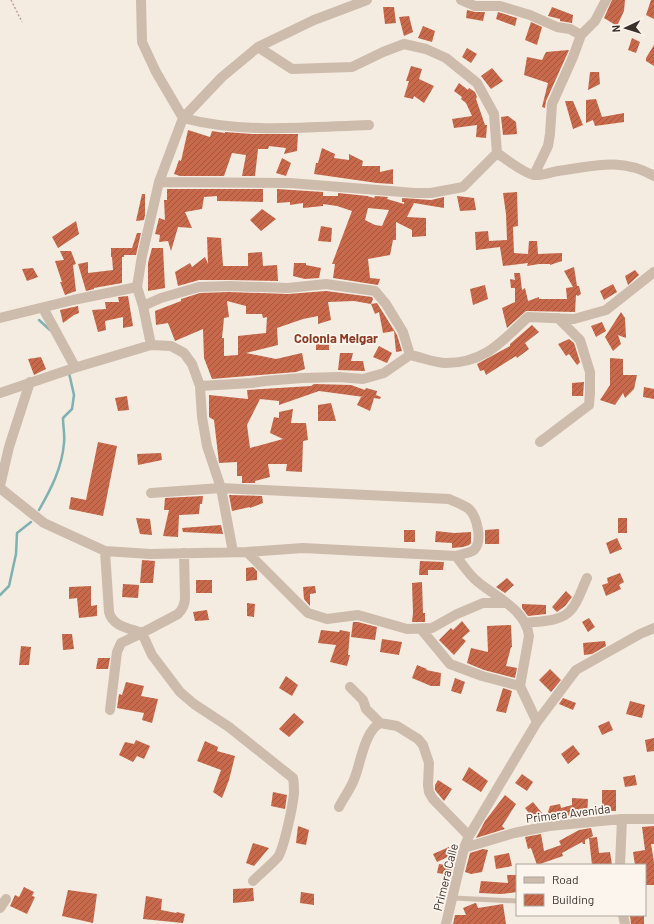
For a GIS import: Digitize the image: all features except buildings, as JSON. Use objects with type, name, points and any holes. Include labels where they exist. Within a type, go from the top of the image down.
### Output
[{"type":"street","points":[[141,0],[142,42],[156,72],[184,118],[206,124],[241,127],[290,128],[369,125]]},
{"type":"street","points":[[151,345],[143,306],[137,287],[142,256],[159,182],[184,118],[222,77],[258,47],[314,20],[367,0]]},
{"type":"street","points":[[461,0],[476,6],[500,6],[530,14],[557,27],[570,30],[581,35]]},
{"type":"street","points":[[500,6],[510,0]]},
{"type":"street","points":[[534,175],[548,146],[552,104],[581,35],[595,21],[606,0]]},
{"type":"street","points":[[159,182],[290,183],[431,193],[463,188],[497,153],[494,114],[477,83],[446,58],[426,49],[404,44],[352,67],[292,69],[258,47]]},
{"type":"street","points":[[497,153],[521,169],[534,175],[598,165],[620,164],[641,169],[654,176]]},
{"type":"street","points":[[200,386],[302,378],[339,377],[363,379],[384,372],[410,355],[445,363],[471,360],[494,349],[528,317],[574,319],[606,310],[654,272]]},
{"type":"street","points":[[143,306],[161,298],[199,287],[229,286],[288,288],[326,284],[375,291],[386,304],[404,332],[410,355]]},
{"type":"street","points":[[0,318],[73,300],[137,287]]},
{"type":"street","points":[[43,308],[74,367]]},
{"type":"street","points":[[540,442],[589,405],[590,372],[580,340],[558,318]]},
{"type":"street","points":[[0,393],[74,367],[151,345],[171,346],[184,353],[192,364],[200,386],[202,417],[207,446],[221,488],[233,552]]},
{"type":"street","points":[[30,382],[4,449],[0,487],[44,523],[105,551],[150,554],[184,554],[303,548],[456,556],[473,550],[478,543],[479,531],[469,509],[449,499],[221,488],[151,493]]},
{"type":"street","points":[[105,551],[109,612],[111,619],[116,624],[142,633],[152,655],[180,692],[194,704],[229,727],[293,778],[294,795],[283,846],[278,857],[261,872],[254,881]]},
{"type":"street","points":[[247,552],[308,612],[327,619],[358,615],[407,629],[421,629],[432,628],[457,614],[483,603],[506,603]]},
{"type":"street","points":[[110,710],[118,647],[121,643],[178,614],[185,604],[184,554]]},
{"type":"street","points":[[456,556],[476,581],[506,603],[525,623],[528,629],[529,636],[520,686],[537,722]]},
{"type":"street","points":[[525,623],[558,618],[568,613],[587,578]]},
{"type":"street","name":"Primera Calle","points":[[446,924],[464,848],[469,836],[537,722],[576,670],[640,634],[654,628]]},
{"type":"street","points":[[421,629],[450,664],[482,676],[520,686]]},
{"type":"street","points":[[350,687],[363,700],[366,709],[380,723],[397,726],[418,739],[423,745],[429,763],[429,792],[433,799],[469,836]]},
{"type":"street","points":[[339,807],[354,781],[369,736],[375,726],[380,723]]},
{"type":"street","points":[[620,864],[622,819]]},
{"type":"street","name":"Primera Avenida","points":[[464,848],[514,833],[549,826],[622,819],[654,819]]},
{"type":"lane","points":[[453,898],[516,901]]},
{"type":"path","points":[[11,0],[22,22]]},
{"type":"waterway","points":[[39,320],[50,330]]},
{"type":"waterway","points":[[39,510],[52,486],[63,452],[63,418],[72,409],[74,395],[69,373]]},
{"type":"waterway","points":[[0,595],[9,586],[16,554],[17,533],[31,522]]},
{"type":"district","name":"Colonia Melgar","points":[[336,338]]}]
